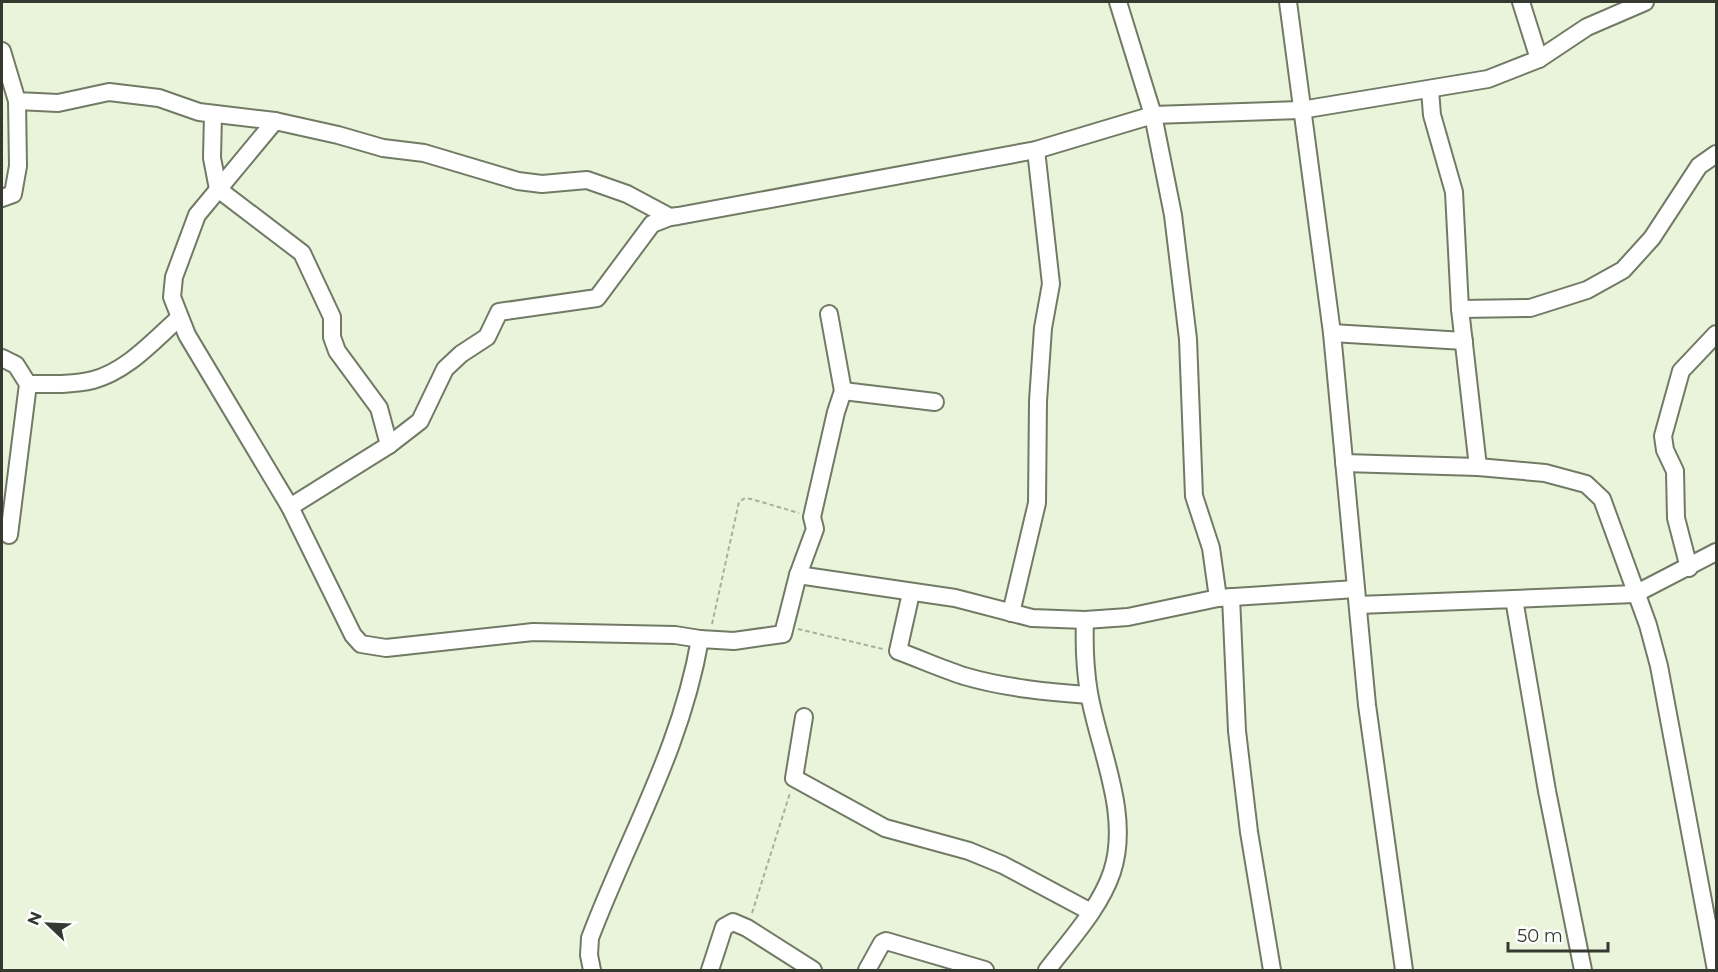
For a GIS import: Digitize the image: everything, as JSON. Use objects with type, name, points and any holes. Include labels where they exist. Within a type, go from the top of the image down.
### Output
[{"type":"street","points":[[1118,2],[1153,115],[1173,215],[1188,339],[1194,496],[1225,597],[1249,832],[1272,970]]},
{"type":"street","points":[[1288,2],[1332,333],[1367,705],[1404,970]]},
{"type":"street","points":[[1521,2],[1539,59]]},
{"type":"street","points":[[290,507],[390,445],[420,421],[445,369],[461,354],[487,337],[498,312],[597,298],[652,224],[670,217],[1036,150],[1153,115],[1279,109],[1301,111],[1488,78],[1539,59],[1587,27],[1645,2]]},
{"type":"street","points":[[2,51],[17,101],[18,166],[13,194],[2,198]]},
{"type":"street","points":[[1430,90],[1432,115],[1454,192],[1460,309],[1478,467]]},
{"type":"street","points":[[17,101],[58,103],[109,92],[159,98],[213,114],[275,121],[382,148],[424,153],[518,181],[542,184],[587,180],[627,194],[670,217]]},
{"type":"street","points":[[213,114],[212,158],[218,189],[302,253],[332,317],[333,337],[337,351],[379,408],[390,445]]},
{"type":"street","points":[[275,121],[197,215],[174,277],[172,297],[178,319],[290,507],[353,635],[361,644],[386,648],[533,632],[675,635],[704,639],[743,640],[783,634],[798,575],[815,529],[812,517],[836,412],[843,392],[829,314]]},
{"type":"street","points":[[1011,613],[1037,503],[1040,429],[1038,401],[1043,328],[1052,284],[1036,150]]},
{"type":"street","points":[[1460,309],[1530,308],[1587,290],[1623,270],[1653,238],[1700,166],[1716,153]]},
{"type":"street","points":[[28,384],[86,381],[111,373],[125,365],[178,319]]},
{"type":"street","points":[[1332,333],[1464,341]]},
{"type":"street","points":[[1689,568],[1676,518],[1675,471],[1665,450],[1663,436],[1681,371],[1716,334]]},
{"type":"street","points":[[2,358],[16,365],[28,384],[9,535]]},
{"type":"street","points":[[843,392],[935,402]]},
{"type":"street","points":[[1344,463],[1478,467],[1545,473],[1586,484],[1602,499],[1648,625],[1659,666],[1716,970]]},
{"type":"street","points":[[798,575],[955,598],[1032,618],[1085,620],[1128,617],[1225,597],[1514,599],[1635,594],[1716,552]]},
{"type":"street","points":[[911,592],[898,651],[966,676],[998,684],[1041,693],[1089,695]]},
{"type":"street","points":[[1514,599],[1547,791],[1583,970]]},
{"type":"street","points":[[1047,970],[1091,912],[1112,872],[1118,840],[1116,809],[1089,695],[1085,660],[1085,620]]},
{"type":"street","points":[[592,970],[589,955],[590,938],[674,742],[704,639]]},
{"type":"street","points":[[804,717],[794,778],[885,828],[969,851],[1003,865],[1091,912]]},
{"type":"street","points":[[710,970],[724,927],[733,922],[747,928],[813,970]]},
{"type":"street","points":[[867,970],[882,943],[886,941],[985,970]]},
{"type":"path","points":[[704,639],[739,502],[745,498],[751,499],[812,517]]},
{"type":"path","points":[[783,634],[800,629],[836,640],[898,651]]},
{"type":"path","points":[[747,928],[794,778]]}]
